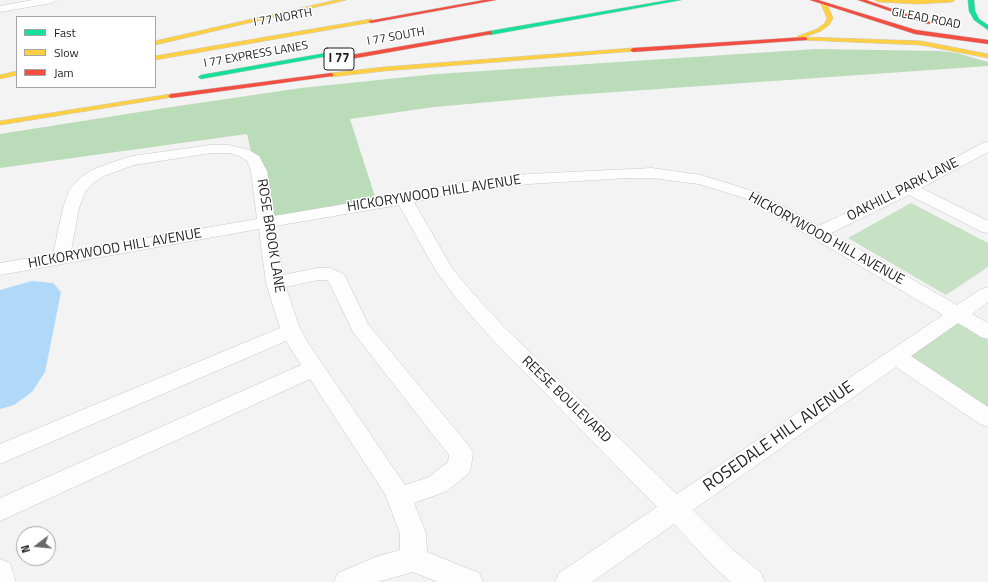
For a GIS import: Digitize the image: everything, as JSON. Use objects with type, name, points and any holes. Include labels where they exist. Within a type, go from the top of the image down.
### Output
[{"type":"main road","points":[[156,43],[222,29],[343,0]]},
{"type":"main road","name":"I 77 NORTH","points":[[156,52],[462,0]]},
{"type":"main road","name":"I 77 EXPRESS LANES","points":[[156,58],[494,0]]},
{"type":"main road","name":"I 77 EXPRESS LANES","points":[[191,78],[645,0]]},
{"type":"main road","name":"I 77 SOUTH","points":[[0,122],[223,80],[678,0]]},
{"type":"main road","name":"GILEAD ROAD","points":[[813,0],[901,29],[988,42]]},
{"type":"main road","name":"GILEAD ROAD","points":[[861,0],[927,21],[988,50]]},
{"type":"main road","points":[[878,0],[918,2],[952,0]]},
{"type":"main road","points":[[971,0],[972,11],[977,20],[988,28]]},
{"type":"main road","points":[[794,39],[819,30],[827,24],[830,18],[824,4]]},
{"type":"main road","points":[[0,122],[207,90],[368,70],[504,58],[794,39],[921,43],[988,56]]},
{"type":"main road","points":[[0,77],[16,73]]},
{"type":"main road","points":[[0,81],[16,78]]},
{"type":"street","points":[[0,9],[52,0]]},
{"type":"street","name":"OAKHILL PARK LANE","points":[[818,233],[909,188],[988,146]]},
{"type":"street","name":"ROSE BROOK LANE","points":[[61,258],[71,208],[77,190],[86,181],[104,171],[115,166],[147,158],[211,149],[229,149],[244,153],[254,159],[259,171],[268,222],[275,283],[292,331],[314,368],[394,487],[413,533],[414,559]]},
{"type":"street","name":"HICKORYWOOD HILL AVENUE","points":[[0,269],[404,199],[467,186],[506,181],[628,173],[652,173],[700,180],[753,196],[988,332]]},
{"type":"street","points":[[909,188],[988,228]]},
{"type":"street","name":"REESE BOULEVARD","points":[[404,199],[445,271],[497,332],[628,460],[724,559],[751,582]]},
{"type":"street","points":[[275,283],[318,274],[330,274],[337,278],[360,328],[461,454],[458,467],[438,484],[399,498]]},
{"type":"street","name":"ROSEDALE HILL AVENUE","points":[[570,582],[988,293]]},
{"type":"street","points":[[0,454],[292,331]]},
{"type":"street","points":[[895,356],[988,418]]},
{"type":"street","points":[[0,510],[314,368]]},
{"type":"street","points":[[348,582],[378,569],[414,559],[469,582]]},
{"type":"street","points":[[0,572],[2,582]]},
{"type":"green space","points":[[816,49],[940,51],[957,53],[988,62],[988,66],[558,96],[434,107],[350,119],[377,203],[267,222],[247,134],[0,168],[0,134],[301,88],[436,74]]},
{"type":"green space","points":[[911,203],[988,243],[988,267],[946,295],[848,238]]},
{"type":"green space","points":[[958,315],[988,332],[988,418],[895,356]]},
{"type":"water","points":[[32,281],[53,283],[61,292],[45,372],[32,392],[14,405],[0,409],[0,290]]},
{"type":"traffic: fast","points":[[490,33],[678,0]]},
{"type":"traffic: fast","points":[[971,0],[972,11],[977,20],[988,28]]},
{"type":"traffic: fast","points":[[201,77],[343,52]]},
{"type":"traffic: slow","points":[[156,43],[343,0]]},
{"type":"traffic: slow","points":[[878,0],[918,2],[952,0]]},
{"type":"traffic: slow","points":[[800,37],[819,30],[827,24],[830,18],[824,4]]},
{"type":"traffic: slow","points":[[156,58],[371,21]]},
{"type":"traffic: slow","points":[[805,39],[921,43],[988,56]]},
{"type":"traffic: slow","points":[[331,75],[384,69],[633,50]]},
{"type":"traffic: slow","points":[[0,77],[16,73]]},
{"type":"traffic: slow","points":[[0,123],[171,96]]},
{"type":"traffic: jam","points":[[371,21],[493,0]]},
{"type":"traffic: jam","points":[[813,0],[915,32],[988,42]]},
{"type":"traffic: jam","points":[[861,0],[930,23]]},
{"type":"traffic: jam","points":[[328,61],[490,33]]},
{"type":"traffic: jam","points":[[633,50],[805,39]]},
{"type":"traffic: jam","points":[[171,96],[331,75]]}]
